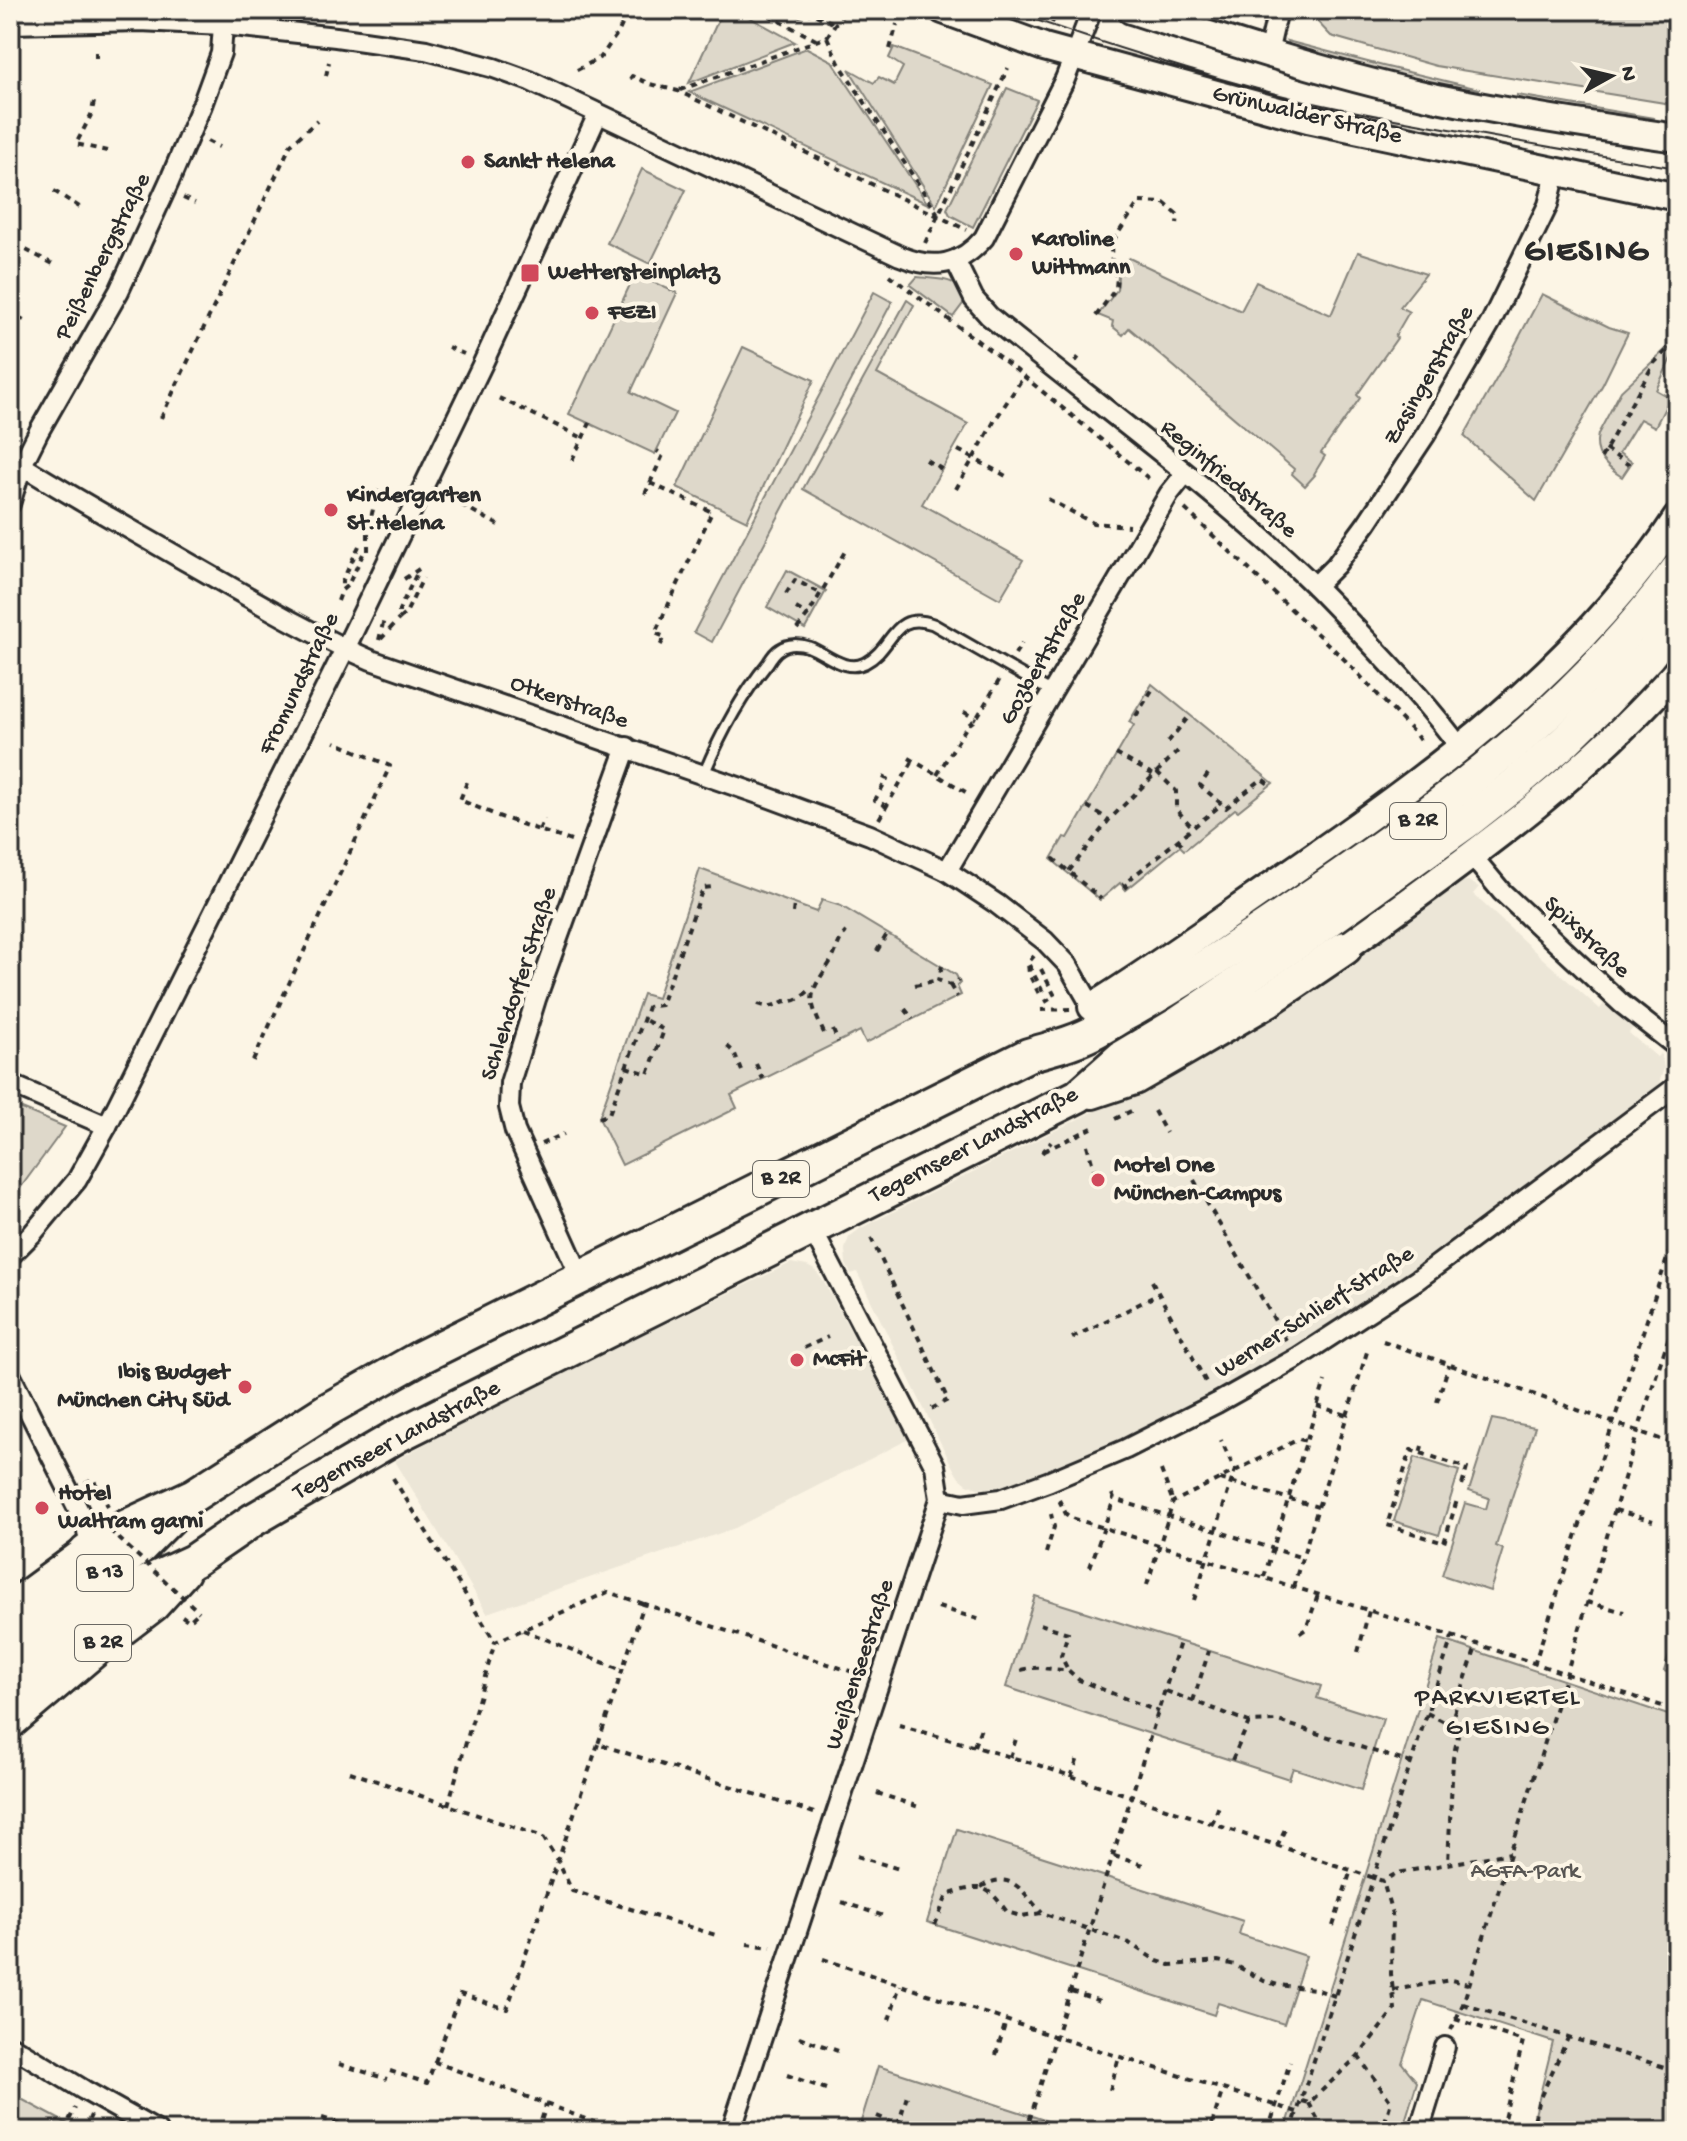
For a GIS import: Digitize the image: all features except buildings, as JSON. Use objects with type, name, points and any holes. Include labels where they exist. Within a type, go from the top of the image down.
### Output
[{"type":"highway","name":"B 2R","points":[[86,1552],[125,1527],[194,1495],[283,1436],[421,1357],[1028,1055],[1085,1037],[1162,993],[1247,940],[1412,826],[1510,749],[1577,687],[1657,598],[1677,570]]},
{"type":"highway","name":"Tegernseer Landstraße","points":[[193,1561],[266,1513],[399,1435],[1078,1096],[1122,1057],[1191,1015],[1314,931],[1515,784],[1605,702],[1649,655],[1677,619]]},
{"type":"highway","points":[[1078,1096],[1134,1078],[1267,1001],[1345,948]]},
{"type":"highway","points":[[1028,1055],[1092,1007]]},
{"type":"highway","name":"B 13","points":[[10,1645],[140,1548],[194,1495]]},
{"type":"highway","name":"B 2R","points":[[10,1722],[153,1605],[193,1561]]},
{"type":"highway","points":[[10,1683],[139,1586],[193,1561]]},
{"type":"main road","name":"Grünwalder Straße","points":[[943,10],[1044,47],[1308,119],[1677,197]]},
{"type":"main road","name":"Grünwalder Straße","points":[[1131,10],[1337,73],[1441,98],[1677,138]]},
{"type":"main road","points":[[1092,1007],[1202,935],[1461,749],[1562,657],[1604,612],[1677,518]]},
{"type":"main road","points":[[1345,948],[1555,791],[1625,728],[1677,671]]},
{"type":"main road","name":"B 2R","points":[[10,1608],[86,1552]]},
{"type":"street","points":[[10,24],[140,21],[223,25],[426,50],[530,81],[900,256],[932,264],[965,256],[984,238],[1062,87],[1092,10]]},
{"type":"street","points":[[1268,53],[1278,10]]},
{"type":"street","name":"Peißenbergstraße","points":[[10,504],[16,462],[39,431],[119,291],[169,182],[221,53],[223,25]]},
{"type":"street","name":"Fromundstraße","points":[[10,1256],[77,1180],[107,1126],[345,649],[483,363],[598,114]]},
{"type":"street","name":"Zasingerstraße","points":[[1315,586],[1336,565],[1367,523],[1426,434],[1497,309],[1548,205],[1556,172]]},
{"type":"street","name":"Reginfriedstraße","points":[[955,260],[974,299],[989,316],[1185,474],[1315,586],[1385,659],[1461,749]]},
{"type":"street","name":"Otkerstraße","points":[[16,462],[345,649],[862,832],[947,871],[1045,941],[1068,965],[1092,1007]]},
{"type":"street","name":"Gozbertstraße","points":[[947,871],[1169,494],[1185,474]]},
{"type":"street","name":"Schlehdorfer Straße","points":[[581,1278],[515,1131],[509,1107],[510,1083],[531,1013],[627,747]]},
{"type":"street","name":"Spixstraße","points":[[1472,856],[1512,903],[1622,1004],[1677,1047]]},
{"type":"street","points":[[10,1084],[107,1126]]},
{"type":"street","name":"Werner-Schlierf-Straße","points":[[940,1499],[963,1504],[1001,1499],[1126,1449],[1217,1403],[1297,1358],[1405,1288],[1677,1086]]},
{"type":"street","name":"Weißenseestraße","points":[[731,2131],[940,1499],[935,1466],[812,1229]]},
{"type":"street","points":[[10,1374],[86,1525],[86,1552]]},
{"type":"street","points":[[10,2045],[157,2131]]},
{"type":"street","points":[[1419,2131],[1445,2047]]},
{"type":"lane","points":[[704,774],[714,750],[759,674],[778,650],[788,645],[810,648],[850,667],[865,663],[902,624],[923,621],[1052,692]]},
{"type":"path","points":[[577,70],[601,57],[629,10]]},
{"type":"path","points":[[759,10],[816,40]]},
{"type":"path","points":[[678,91],[827,37],[847,10]]},
{"type":"path","points":[[797,16],[809,11],[835,24]]},
{"type":"path","points":[[890,49],[897,24]]},
{"type":"path","points":[[827,37],[839,63],[939,215]]},
{"type":"path","points":[[96,46],[96,58]]},
{"type":"path","points":[[326,76],[329,62]]},
{"type":"path","points":[[922,249],[1008,68]]},
{"type":"path","points":[[630,79],[632,76],[678,91],[984,238]]},
{"type":"path","points":[[94,102],[76,144],[107,151]]},
{"type":"path","points":[[161,418],[291,144],[317,121]]},
{"type":"path","points":[[54,191],[81,208]]},
{"type":"path","points":[[1096,316],[1116,288],[1111,244],[1139,202],[1164,203],[1178,215],[1177,224]]},
{"type":"path","points":[[26,250],[53,264]]},
{"type":"path","points":[[879,268],[1024,376],[1158,485]]},
{"type":"path","points":[[10,313],[24,320]]},
{"type":"path","points":[[1601,458],[1654,363],[1667,350]]},
{"type":"path","points":[[956,489],[1024,376]]},
{"type":"path","points":[[499,398],[583,438]]},
{"type":"path","points":[[572,460],[590,423]]},
{"type":"path","points":[[1605,449],[1629,465]]},
{"type":"path","points":[[958,450],[1006,476]]},
{"type":"path","points":[[645,494],[663,455],[657,451]]},
{"type":"path","points":[[926,460],[945,471]]},
{"type":"path","points":[[650,483],[712,512],[655,633],[665,637],[659,648]]},
{"type":"path","points":[[358,580],[368,558],[368,529],[378,490]]},
{"type":"path","points":[[451,499],[502,527]]},
{"type":"path","points":[[1048,499],[1093,523],[1128,525],[1145,535]]},
{"type":"path","points":[[1178,502],[1347,662],[1424,747]]},
{"type":"path","points":[[338,601],[342,582],[359,546]]},
{"type":"path","points":[[788,645],[847,548]]},
{"type":"path","points":[[342,590],[348,585],[365,550]]},
{"type":"path","points":[[398,591],[405,577],[419,569]]},
{"type":"path","points":[[399,619],[399,610],[416,575]]},
{"type":"path","points":[[399,619],[406,613],[423,578]]},
{"type":"path","points":[[786,594],[795,580],[820,593]]},
{"type":"path","points":[[796,608],[808,615]]},
{"type":"path","name":"Fromundstraße","points":[[384,619],[379,640],[399,619]]},
{"type":"path","points":[[937,775],[967,726],[976,719],[1022,643]]},
{"type":"path","points":[[1136,716],[1152,690],[1149,688]]},
{"type":"path","points":[[964,712],[976,719]]},
{"type":"path","points":[[1168,742],[1190,715]]},
{"type":"path","points":[[253,1061],[390,766],[335,742]]},
{"type":"path","points":[[1069,871],[1109,820],[1179,750]]},
{"type":"path","points":[[1116,754],[1155,774],[1176,791],[1176,809],[1193,828]]},
{"type":"path","points":[[883,777],[887,779],[875,800],[886,806],[911,759],[987,804]]},
{"type":"path","points":[[1208,774],[1200,785],[1226,808],[1262,779],[1270,785]]},
{"type":"path","points":[[467,782],[460,800],[591,848]]},
{"type":"path","points":[[1128,888],[1124,884],[1222,804]]},
{"type":"path","points":[[1087,806],[1109,820]]},
{"type":"path","points":[[539,830],[544,819]]},
{"type":"path","points":[[1178,840],[1186,849]]},
{"type":"path","points":[[1053,860],[1101,899]]},
{"type":"path","points":[[599,1118],[609,1114],[648,1007],[661,1005],[703,888],[712,887]]},
{"type":"path","points":[[793,913],[794,904]]},
{"type":"path","points":[[758,1004],[775,1007],[803,996],[832,960],[838,940],[846,932]]},
{"type":"path","points":[[877,951],[887,934]]},
{"type":"path","points":[[1028,963],[1034,972],[1042,995],[1029,974],[1028,963]]},
{"type":"path","points":[[938,980],[942,966]]},
{"type":"path","points":[[915,985],[938,980],[950,985],[957,997]]},
{"type":"path","points":[[950,985],[959,980]]},
{"type":"path","points":[[813,986],[812,1007],[824,1033]]},
{"type":"path","points":[[1045,1002],[1055,996],[1050,987]]},
{"type":"path","points":[[905,1009],[913,1019]]},
{"type":"path","points":[[626,1067],[648,1074],[659,1045],[664,1030],[643,1019]]},
{"type":"path","points":[[833,1030],[838,1042]]},
{"type":"path","points":[[727,1046],[734,1052],[742,1071]]},
{"type":"path","points":[[756,1064],[763,1079]]},
{"type":"path","points":[[1154,1111],[1166,1133]]},
{"type":"path","points":[[1042,1153],[1092,1128]]},
{"type":"path","points":[[1087,1145],[1095,1173]]},
{"type":"path","points":[[1194,1180],[1289,1345]]},
{"type":"path","points":[[1534,1665],[1677,1228]]},
{"type":"path","points":[[871,1238],[948,1400],[931,1409]]},
{"type":"path","points":[[1152,1281],[1217,1403]]},
{"type":"path","points":[[1072,1338],[1159,1294]]},
{"type":"path","points":[[1445,2047],[1463,2004],[1677,1312]]},
{"type":"path","points":[[804,1348],[828,1337]]},
{"type":"path","points":[[1383,1341],[1677,1445]]},
{"type":"path","points":[[1293,1587],[1367,1352]]},
{"type":"path","points":[[1437,1402],[1449,1365]]},
{"type":"path","points":[[1264,1578],[1325,1381]]},
{"type":"path","points":[[1317,1406],[1347,1415]]},
{"type":"path","points":[[1173,1502],[1299,1439],[1306,1441]]},
{"type":"path","points":[[1221,1440],[1241,1485]]},
{"type":"path","points":[[1420,1453],[1422,1446]]},
{"type":"path","points":[[1404,1448],[1467,1468],[1461,1489]]},
{"type":"path","points":[[1387,1525],[1411,1450]]},
{"type":"path","points":[[1147,1585],[1173,1502],[1161,1470]]},
{"type":"path","points":[[1194,1600],[1235,1470]]},
{"type":"path","points":[[393,1478],[495,1642],[448,1805]]},
{"type":"path","points":[[93,1479],[109,1508]]},
{"type":"path","points":[[1217,1479],[1318,1507]]},
{"type":"path","points":[[1050,1481],[1066,1514],[1072,1518],[1477,1644],[1677,1711]]},
{"type":"path","points":[[1090,1567],[1113,1496],[1303,1558]]},
{"type":"path","points":[[1441,1550],[1457,1500]]},
{"type":"path","points":[[1615,1510],[1653,1521]]},
{"type":"path","points":[[1046,1553],[1054,1527],[1051,1514]]},
{"type":"path","points":[[101,1522],[199,1612],[189,1621],[182,1616]]},
{"type":"path","points":[[1380,1522],[1444,1543]]},
{"type":"path","points":[[495,1642],[608,1592],[859,1674]]},
{"type":"path","points":[[1300,1633],[1306,1629],[1318,1595]]},
{"type":"path","points":[[1587,1602],[1624,1612]]},
{"type":"path","points":[[390,2071],[427,2083],[460,1994],[507,2009],[644,1604]]},
{"type":"path","points":[[938,1607],[981,1620]]},
{"type":"path","points":[[1358,1652],[1369,1611]]},
{"type":"path","points":[[1040,1624],[1068,1633],[1061,1656],[1068,1670],[1079,1680],[1159,1712]]},
{"type":"path","points":[[523,1630],[622,1670]]},
{"type":"path","points":[[1291,2131],[1452,1637]]},
{"type":"path","points":[[1026,2131],[1180,1642]]},
{"type":"path","points":[[1450,1725],[1477,1644]]},
{"type":"path","points":[[1193,1701],[1209,1651]]},
{"type":"path","points":[[1021,1670],[1039,1666],[1068,1670]]},
{"type":"path","points":[[1166,1691],[1249,1722],[1278,1721],[1411,1763]]},
{"type":"path","points":[[1427,1713],[1450,1725],[1458,1736],[1453,1758],[1448,1863]]},
{"type":"path","points":[[1232,1760],[1249,1722]]},
{"type":"path","points":[[899,1725],[1010,1757],[1383,1881],[1397,1873],[1510,1853]]},
{"type":"path","points":[[974,1746],[981,1728]]},
{"type":"path","points":[[1010,1757],[1016,1739]]},
{"type":"path","points":[[598,1744],[814,1813]]},
{"type":"path","points":[[1071,1777],[1078,1758]]},
{"type":"path","points":[[350,1772],[543,1837],[572,1891],[719,1936]]},
{"type":"path","points":[[877,1793],[919,1807]]},
{"type":"path","points":[[1212,1824],[1220,1803]]},
{"type":"path","points":[[1277,1846],[1287,1825]]},
{"type":"path","points":[[857,1856],[899,1869]]},
{"type":"path","points":[[1114,1856],[1143,1865]]},
{"type":"path","points":[[1333,1926],[1351,1870]]},
{"type":"path","points":[[935,1925],[947,1895],[981,1887],[991,1881],[1015,1883],[1042,1913]]},
{"type":"path","points":[[1309,2103],[1358,2056],[1395,2009],[1391,1974],[1392,1914],[1383,1881]]},
{"type":"path","points":[[981,1887],[990,1891],[1007,1912],[1021,1916],[1042,1913],[1129,1943],[1157,1961],[1170,1965],[1218,1961],[1235,1965],[1264,1981],[1315,1989],[1335,1996]]},
{"type":"path","points":[[842,1902],[884,1916]]},
{"type":"path","points":[[747,1944],[771,1947]]},
{"type":"path","points":[[823,1959],[1006,2021],[1297,2112]]},
{"type":"path","points":[[1393,1990],[1451,1980],[1468,1984]]},
{"type":"path","points":[[889,2020],[900,1985]]},
{"type":"path","points":[[1071,1991],[1100,2001]]},
{"type":"path","points":[[1463,2004],[1677,2071]]},
{"type":"path","points":[[1455,2019],[1523,2041],[1501,2131]]},
{"type":"path","points":[[996,2055],[1006,2021]]},
{"type":"path","points":[[799,2037],[838,2051]]},
{"type":"path","points":[[1532,2131],[1538,2102],[1568,2038]]},
{"type":"path","points":[[1358,2056],[1391,2102],[1382,2131]]},
{"type":"path","points":[[1110,2090],[1119,2057]]},
{"type":"path","points":[[435,2062],[617,2131]]},
{"type":"path","points":[[1268,2131],[1290,2062]]},
{"type":"path","points":[[339,2064],[387,2079]]},
{"type":"path","points":[[787,2075],[826,2089]]},
{"type":"path","points":[[1212,2124],[1223,2089]]},
{"type":"path","points":[[898,2125],[907,2096]]},
{"type":"path","points":[[1302,2101],[1309,2103],[1324,2131]]},
{"type":"path","points":[[538,2131],[546,2105]]},
{"type":"path","points":[[877,2116],[912,2131]]},
{"type":"path","points":[[322,2118],[365,2131]]},
{"type":"shaded area","points":[[1468,881],[1479,887],[1473,894],[1542,958],[1600,1009],[1605,1002],[1634,1027],[1629,1033],[1657,1057],[1661,1053],[1664,1068],[1658,1086],[1373,1298],[1322,1330],[1202,1399],[1046,1472],[994,1489],[967,1484],[957,1475],[950,1462],[857,1272],[851,1274],[846,1264],[845,1249],[849,1237],[861,1228],[1138,1089],[1454,883]]},
{"type":"shaded area","points":[[791,1263],[815,1270],[824,1282],[909,1439],[735,1528],[487,1613],[395,1461],[596,1357]]},
{"type":"green space","points":[[723,10],[736,10],[795,42],[689,83]]},
{"type":"green space","points":[[1312,10],[1677,10],[1677,105],[1436,66],[1331,36],[1311,15]]},
{"type":"green space","points":[[1287,41],[1479,89],[1478,95],[1403,81],[1292,48]]},
{"type":"green space","points":[[894,47],[993,85],[936,206],[849,69],[874,83],[879,77],[894,85],[903,67],[889,58]]},
{"type":"green space","points":[[807,48],[832,61],[928,204],[689,92]]},
{"type":"green space","points":[[1007,88],[1037,100],[973,227],[950,215],[947,209]]},
{"type":"green space","points":[[1517,95],[1654,118],[1652,124],[1516,103]]},
{"type":"green space","points":[[642,169],[686,190],[650,264],[607,243]]},
{"type":"green space","points":[[1358,252],[1426,274],[1400,307],[1409,312],[1395,336],[1397,338],[1357,395],[1360,398],[1321,453],[1325,456],[1305,486],[1292,474],[1294,469],[1129,328],[1123,335],[1112,326],[1113,321],[1098,315],[1117,290],[1118,276],[1113,270],[1129,258],[1241,311],[1256,282],[1331,315]]},
{"type":"green space","points":[[635,274],[677,293],[631,392],[675,413],[655,454],[569,414]]},
{"type":"green space","points":[[917,277],[947,280],[958,287],[965,301],[953,317],[910,285]]},
{"type":"green space","points":[[874,292],[892,302],[712,642],[694,632]]},
{"type":"green space","points":[[1542,294],[1628,333],[1603,384],[1536,501],[1464,436]]},
{"type":"green space","points":[[907,300],[914,305],[877,374],[968,424],[922,504],[1023,560],[1000,599],[803,489]]},
{"type":"green space","points":[[743,347],[814,380],[747,521],[677,487]]},
{"type":"green space","points":[[1667,348],[1674,352],[1656,390],[1670,398],[1655,427],[1640,419],[1619,453],[1632,462],[1622,477],[1602,460],[1597,448],[1598,434],[1621,391]]},
{"type":"green space","points":[[787,570],[826,591],[805,629],[767,607]]},
{"type":"green space","points":[[1152,684],[1273,783],[1186,849],[1180,846],[1126,890],[1120,883],[1100,900],[1051,859],[1064,837],[1068,838],[1134,725],[1129,722]]},
{"type":"green space","points":[[700,869],[816,912],[822,900],[841,906],[956,975],[961,995],[866,1043],[860,1031],[731,1095],[737,1108],[622,1165],[599,1118],[643,994],[657,998]]},
{"type":"green space","points":[[10,1104],[65,1127],[10,1202]]},
{"type":"green space","points":[[1492,1419],[1535,1427],[1496,1546],[1503,1549],[1490,1591],[1442,1575],[1465,1503],[1486,1509],[1489,1498],[1469,1491]]},
{"type":"green space","points":[[1415,1457],[1459,1471],[1439,1535],[1394,1521]]},
{"type":"green space","points":[[1035,1596],[1321,1686],[1317,1698],[1383,1719],[1361,1790],[1293,1768],[1289,1779],[1006,1687]]},
{"type":"green space","points":[[1677,1630],[1677,1675],[1664,1671]]},
{"type":"green space","name":"AGFA-Park","points":[[1440,1639],[1677,1718],[1677,2131],[1531,2131],[1553,2042],[1423,2000],[1402,2063],[1417,2082],[1402,2131],[1285,2131]]},
{"type":"green space","points":[[957,1829],[1243,1921],[1239,1934],[1306,1956],[1284,2024],[1218,2003],[1214,2015],[927,1922]]},
{"type":"green space","points":[[878,2066],[1078,2131],[858,2131]]},
{"type":"green space","points":[[10,2093],[81,2131],[10,2131]]},
{"type":"tram line","points":[[1007,10],[1179,67],[1305,101],[1677,168]]},
{"type":"place","name":"Sankt Helena","points":[[468,162]]},
{"type":"place","name":"Karoline Wittmann","points":[[1016,254]]},
{"type":"place","name":"Wettersteinplatz","points":[[530,273]]},
{"type":"place","name":"FEZI","points":[[592,313]]},
{"type":"place","name":"Kindergarten St.Helena","points":[[331,510]]},
{"type":"place","name":"Motel One München-Campus","points":[[1098,1180]]},
{"type":"place","name":"McFit","points":[[797,1360]]},
{"type":"place","name":"Ibis Budget München City Süd","points":[[245,1387]]},
{"type":"place","name":"Hotel Waltram garni","points":[[42,1508]]},
{"type":"district","name":"GIESING","points":[[1587,253]]},
{"type":"district","name":"PARKVIERTEL GIESING","points":[[1498,1714]]}]
